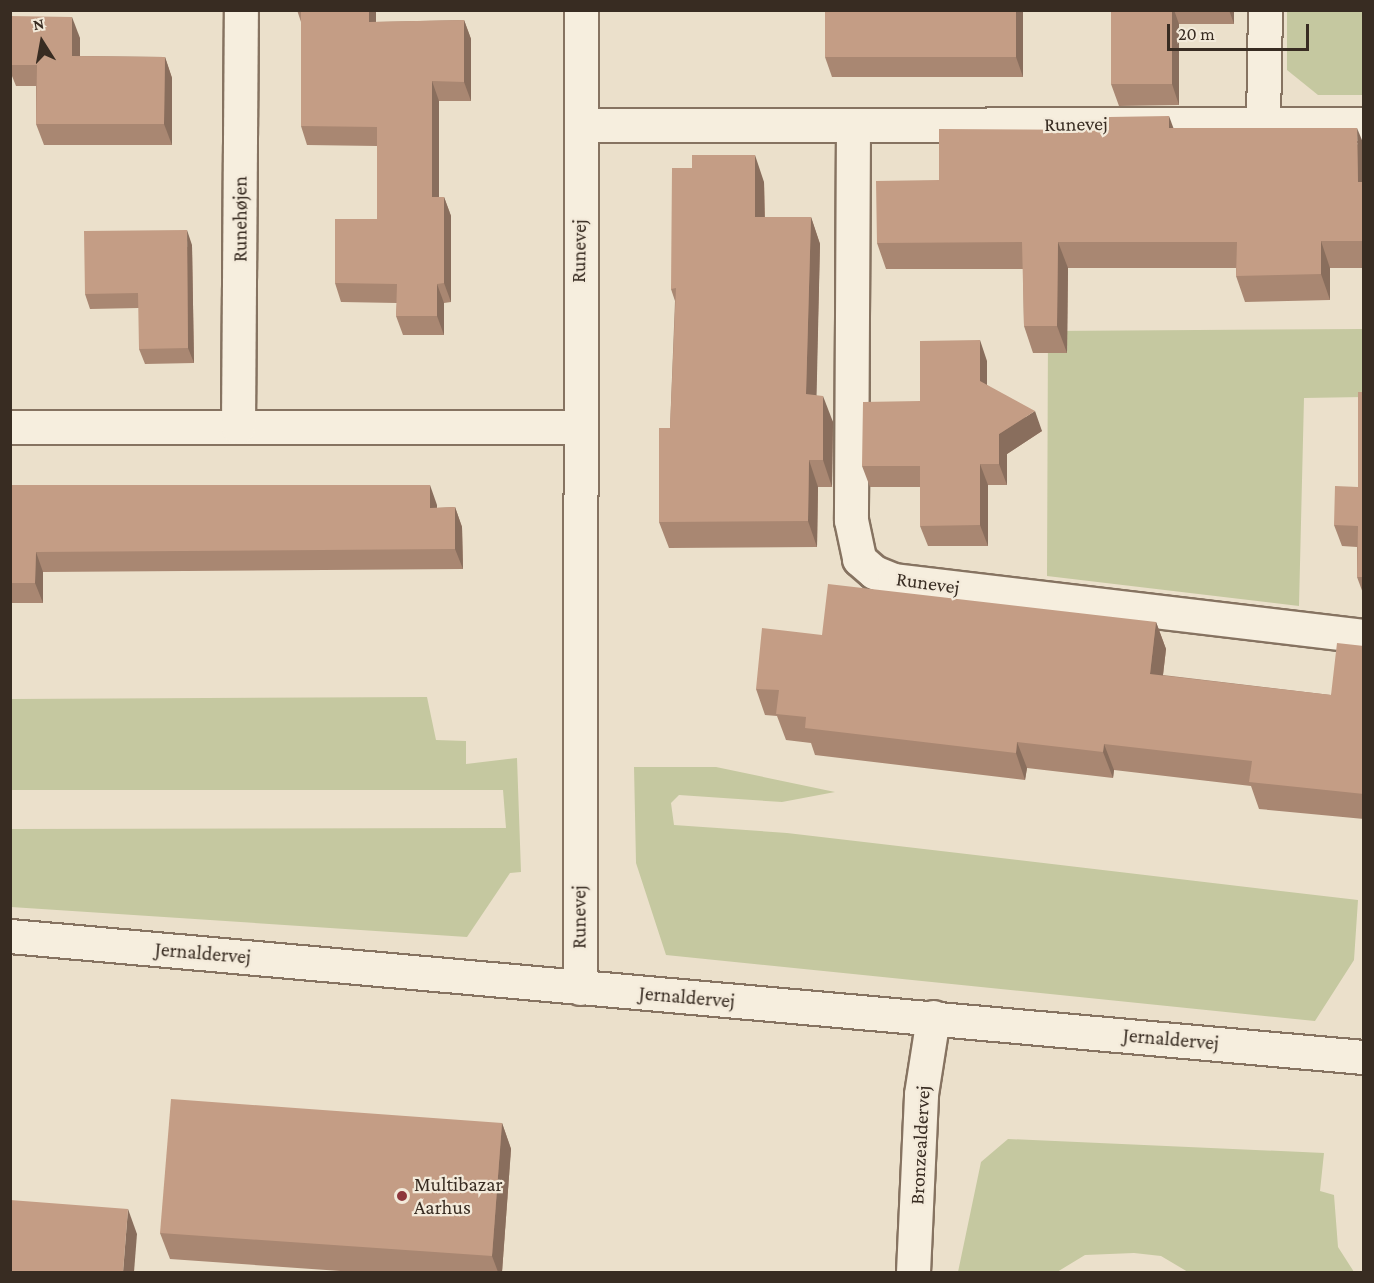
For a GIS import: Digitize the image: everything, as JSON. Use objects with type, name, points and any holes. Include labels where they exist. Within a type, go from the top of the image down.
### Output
[{"type":"street","name":"Runehøjen","points":[[238,427],[242,10]]},
{"type":"street","name":"Runevej","points":[[580,988],[578,427],[581,10]]},
{"type":"street","points":[[1263,122],[1265,10]]},
{"type":"street","name":"Runevej","points":[[580,125],[853,126],[1263,122],[1364,124]]},
{"type":"street","name":"Runevej","points":[[853,126],[851,520],[859,559],[874,572],[894,580],[1364,636]]},
{"type":"street","points":[[10,427],[578,427]]},
{"type":"street","name":"Jernaldervej","points":[[10,936],[1364,1057]]},
{"type":"street","name":"Bronzealdervej","points":[[913,1272],[921,1094],[933,1017]]},
{"type":"green space","points":[[1287,11],[1363,11],[1363,95],[1318,95],[1287,70]]},
{"type":"green space","points":[[1363,329],[1363,397],[1304,398],[1299,606],[1047,576],[1048,331]]},
{"type":"green space","points":[[427,697],[436,740],[466,741],[466,764],[517,758],[521,872],[510,873],[467,937],[11,907],[11,829],[506,828],[503,790],[11,790],[11,699]]},
{"type":"green space","points":[[634,767],[716,767],[835,792],[782,802],[679,795],[671,803],[674,825],[787,833],[1358,900],[1354,960],[1315,1021],[666,955],[636,863]]},
{"type":"green space","points":[[1008,1139],[1324,1153],[1320,1191],[1334,1195],[1338,1247],[1354,1272],[1188,1272],[1161,1256],[1134,1253],[1085,1255],[1057,1272],[958,1272],[981,1162]]},
{"type":"building","points":[[301,10],[369,10],[369,22],[464,20],[464,82],[432,81],[432,197],[444,197],[444,283],[437,284],[437,316],[396,316],[397,284],[335,283],[335,219],[377,219],[377,127],[301,126]]},
{"type":"building","points":[[825,10],[1016,10],[1016,57],[825,57]]},
{"type":"building","points":[[1111,10],[1172,10],[1172,84],[1111,84]]},
{"type":"building","points":[[10,16],[72,17],[72,56],[165,57],[164,124],[36,124],[37,65],[10,65]]},
{"type":"building","points":[[1169,116],[1169,128],[1357,128],[1358,182],[1364,182],[1364,241],[1321,241],[1321,274],[1236,276],[1237,242],[1058,242],[1057,326],[1024,326],[1022,242],[877,243],[876,181],[939,180],[939,129],[1109,130],[1109,117]]},
{"type":"building","points":[[692,155],[755,155],[755,217],[811,217],[806,394],[823,396],[823,460],[809,460],[808,521],[659,522],[659,428],[670,428],[676,288],[671,289],[672,168],[692,168]]},
{"type":"building","points":[[187,230],[188,348],[139,349],[138,293],[85,294],[84,231]]},
{"type":"building","points":[[980,340],[980,381],[1035,411],[999,434],[999,464],[980,464],[980,525],[920,526],[920,466],[862,466],[863,402],[920,401],[920,341]]},
{"type":"building","points":[[1358,392],[1364,392],[1364,577],[1357,577],[1358,526],[1334,525],[1335,486],[1358,487]]},
{"type":"building","points":[[10,485],[430,485],[430,508],[455,507],[455,549],[36,552],[35,583],[10,583]]},
{"type":"building","points":[[828,584],[1156,622],[1150,674],[1331,695],[1337,643],[1364,646],[1364,794],[1249,782],[1252,761],[1104,744],[1103,752],[1017,742],[1016,753],[805,728],[806,717],[776,714],[779,690],[756,689],[762,628],[822,635]]},
{"type":"building","points":[[171,1099],[502,1123],[492,1256],[160,1233]]},
{"type":"building","points":[[10,1200],[128,1209],[123,1272],[10,1272]]},
{"type":"place","name":"Multibazar Aarhus","points":[[402,1196]]}]
